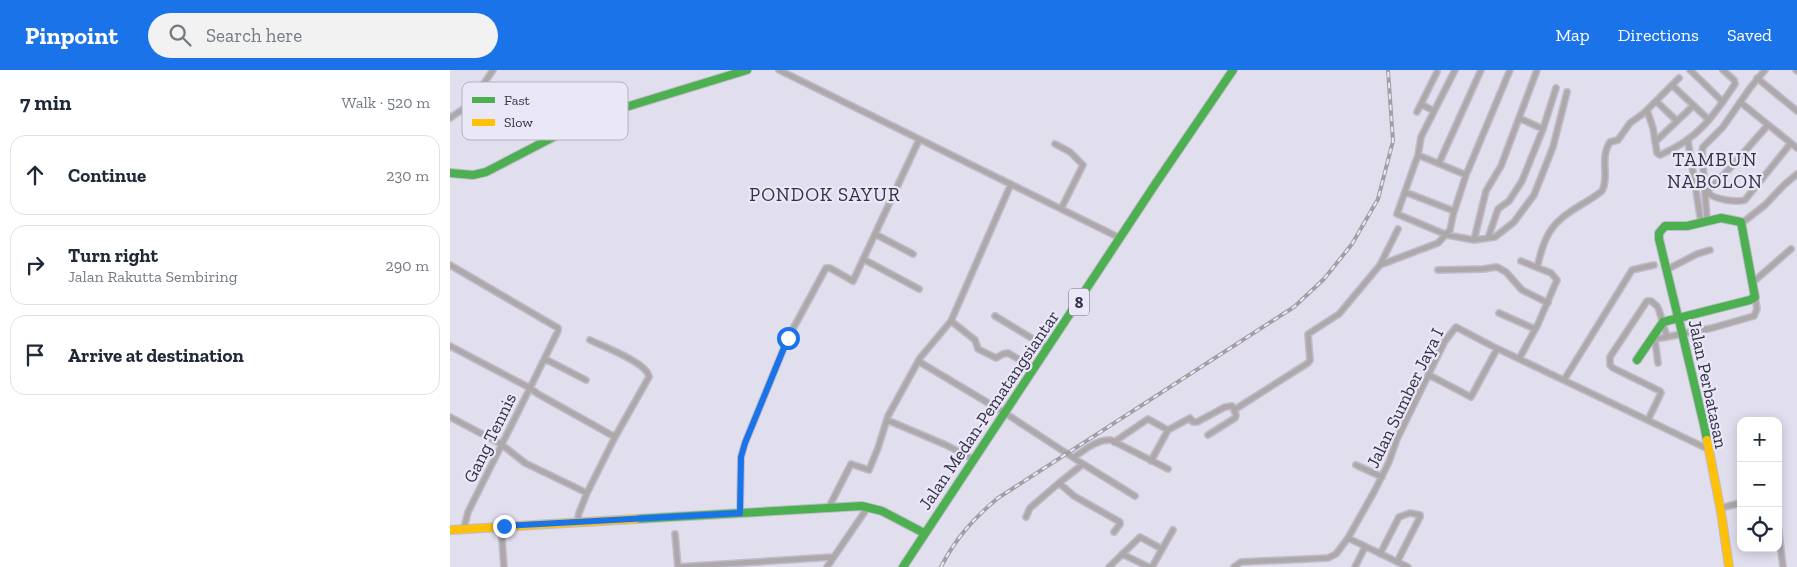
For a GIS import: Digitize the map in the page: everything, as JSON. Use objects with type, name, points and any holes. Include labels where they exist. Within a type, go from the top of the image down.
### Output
[{"type":"main road","points":[[628,106],[747,70]]},
{"type":"main road","name":"Jalan Medan-Pematangsiantar","points":[[903,567],[1120,238],[1234,70]]},
{"type":"main road","points":[[450,174],[480,174],[546,140]]},
{"type":"main road","points":[[1637,360],[1653,340],[1663,322],[1755,297],[1742,223],[1738,220],[1727,218],[1714,218],[1704,221]]},
{"type":"main road","name":"Jalan Perbatasan","points":[[1704,221],[1688,226],[1662,228],[1658,233],[1668,269],[1708,449],[1729,567]]},
{"type":"main road","points":[[450,530],[830,507],[868,507],[882,511],[924,533]]},
{"type":"street","points":[[485,82],[493,70]]},
{"type":"street","points":[[779,70],[1120,238]]},
{"type":"street","points":[[1455,70],[1421,138],[1418,154],[1397,214],[1447,235],[1474,240],[1495,237],[1514,222],[1534,195],[1552,148],[1567,92]]},
{"type":"street","points":[[1439,163],[1481,70]]},
{"type":"street","points":[[1380,265],[1423,250],[1438,243],[1447,235],[1466,175],[1510,70]]},
{"type":"street","points":[[1474,240],[1486,191],[1501,166],[1537,70]]},
{"type":"street","points":[[1690,70],[1723,102]]},
{"type":"street","points":[[1647,110],[1657,153],[1660,155],[1678,147],[1688,141],[1709,120],[1736,82],[1723,70]]},
{"type":"street","points":[[1704,221],[1706,193],[1703,147],[1723,127],[1764,70]]},
{"type":"street","points":[[1417,112],[1437,72]]},
{"type":"street","points":[[1537,267],[1547,235],[1552,229],[1567,213],[1602,190],[1605,176],[1605,149],[1610,142],[1618,140],[1630,123],[1656,102],[1679,78]]},
{"type":"street","points":[[1757,78],[1797,111]]},
{"type":"street","points":[[1672,85],[1709,120]]},
{"type":"street","points":[[1488,238],[1498,209],[1509,201],[1522,181],[1543,129],[1556,88]]},
{"type":"street","points":[[1656,102],[1677,122]]},
{"type":"street","points":[[1740,102],[1797,148]]},
{"type":"street","points":[[1421,104],[1434,111]]},
{"type":"street","points":[[1655,142],[1694,106]]},
{"type":"street","points":[[450,118],[462,110]]},
{"type":"street","points":[[1519,118],[1543,129]]},
{"type":"street","points":[[1706,193],[1768,125]]},
{"type":"street","points":[[740,513],[741,457],[788,338],[824,270],[830,268],[853,281],[919,140]]},
{"type":"street","points":[[1688,141],[1704,221]]},
{"type":"street","points":[[1706,193],[1741,202],[1745,200],[1791,143]]},
{"type":"street","points":[[1055,144],[1070,152],[1083,165],[1062,208]]},
{"type":"street","points":[[1418,154],[1466,175]]},
{"type":"street","points":[[1742,223],[1765,206],[1797,174]]},
{"type":"street","points":[[830,507],[851,464],[869,470],[886,420],[918,361],[951,321],[968,278],[1011,184]]},
{"type":"street","points":[[1405,192],[1454,212]]},
{"type":"street","points":[[1234,410],[1308,363],[1310,360],[1308,334],[1339,314],[1380,265],[1398,229]]},
{"type":"street","points":[[875,234],[913,254]]},
{"type":"street","points":[[1752,282],[1791,249]]},
{"type":"street","points":[[1668,269],[1697,254],[1710,250]]},
{"type":"street","points":[[863,259],[919,289]]},
{"type":"street","points":[[1519,358],[1548,303],[1557,280],[1551,274],[1521,261]]},
{"type":"street","name":"Gang Tennis","points":[[450,265],[557,326],[558,331],[468,512],[464,528]]},
{"type":"street","points":[[1564,380],[1632,270],[1654,265]]},
{"type":"street","points":[[1438,270],[1483,270],[1497,267],[1506,272],[1522,290],[1548,303]]},
{"type":"street","points":[[1658,363],[1653,340],[1754,316],[1757,309],[1755,297]]},
{"type":"street","points":[[1648,420],[1661,397],[1660,391],[1613,368],[1610,365],[1610,361],[1614,350],[1647,301],[1651,300],[1657,306],[1667,337]]},
{"type":"street","points":[[1499,313],[1535,329]]},
{"type":"street","points":[[996,316],[1048,348]]},
{"type":"street","points":[[951,321],[975,340],[980,351],[996,358],[1003,354],[1008,354],[1035,368]]},
{"type":"street","name":"Jalan Sumber Jaya I","points":[[1234,567],[1241,562],[1333,557],[1348,538],[1382,477],[1445,341],[1456,327],[1497,349],[1708,449]]},
{"type":"street","points":[[577,523],[578,513],[587,493],[615,437],[648,382],[649,373],[627,357],[590,340]]},
{"type":"street","points":[[450,346],[530,388],[615,437]]},
{"type":"street","points":[[1429,375],[1471,397],[1497,349]]},
{"type":"street","points":[[545,359],[586,380]]},
{"type":"street","points":[[918,361],[1005,413],[1135,496]]},
{"type":"street","points":[[1151,461],[1168,430],[1190,418],[1193,422],[1197,422],[1225,406],[1230,406],[1234,410],[1235,418],[1208,435]]},
{"type":"street","points":[[450,416],[501,444],[525,463],[587,493]]},
{"type":"street","points":[[1114,442],[1146,419],[1168,430]]},
{"type":"street","points":[[886,420],[946,445],[973,459]]},
{"type":"street","points":[[1074,457],[1098,442],[1105,440],[1114,442],[1168,469]]},
{"type":"street","points":[[1026,517],[1030,508],[1083,464]]},
{"type":"street","points":[[1356,466],[1382,477]]},
{"type":"street","points":[[1059,483],[1074,496],[1120,522],[1114,532]]},
{"type":"street","points":[[1720,508],[1737,505]]},
{"type":"street","points":[[827,567],[868,507]]},
{"type":"street","points":[[1380,554],[1399,517],[1410,513],[1420,515],[1397,562]]},
{"type":"street","points":[[501,526],[504,567]]},
{"type":"street","points":[[1122,554],[1150,567],[1173,530]]},
{"type":"street","points":[[675,534],[678,567],[834,557]]},
{"type":"street","points":[[1109,567],[1140,537],[1162,549]]},
{"type":"street","points":[[1348,538],[1408,567]]},
{"type":"street","points":[[1354,567],[1365,547]]},
{"type":"street","points":[[1781,552],[1782,567]]},
{"type":"street","points":[[1315,567],[1319,559]]},
{"type":"railway","points":[[941,567],[952,547],[965,530],[998,498],[1294,307],[1324,279],[1352,244],[1378,199],[1393,141],[1388,70]]},
{"type":"traffic: fast","points":[[628,106],[747,70]]},
{"type":"traffic: fast","points":[[903,567],[1156,183],[1233,70]]},
{"type":"traffic: fast","points":[[450,173],[473,175],[486,172],[548,140]]},
{"type":"traffic: fast","points":[[1637,360],[1663,322],[1750,300],[1755,297],[1741,222],[1721,218],[1687,226],[1665,226],[1659,233],[1659,239],[1678,317],[1679,320],[1707,440]]},
{"type":"traffic: fast","points":[[636,519],[862,506],[882,511],[924,533]]},
{"type":"traffic: slow","points":[[1707,440],[1721,512],[1729,567]]},
{"type":"traffic: slow","points":[[450,530],[636,519]]},
{"type":"district","name":"TAMBUN NABOLON","points":[[1715,170]]},
{"type":"district","name":"PONDOK SAYUR","points":[[825,194]]},
{"type":"route","points":[[504,526],[740,513],[741,457],[788,338]]}]
